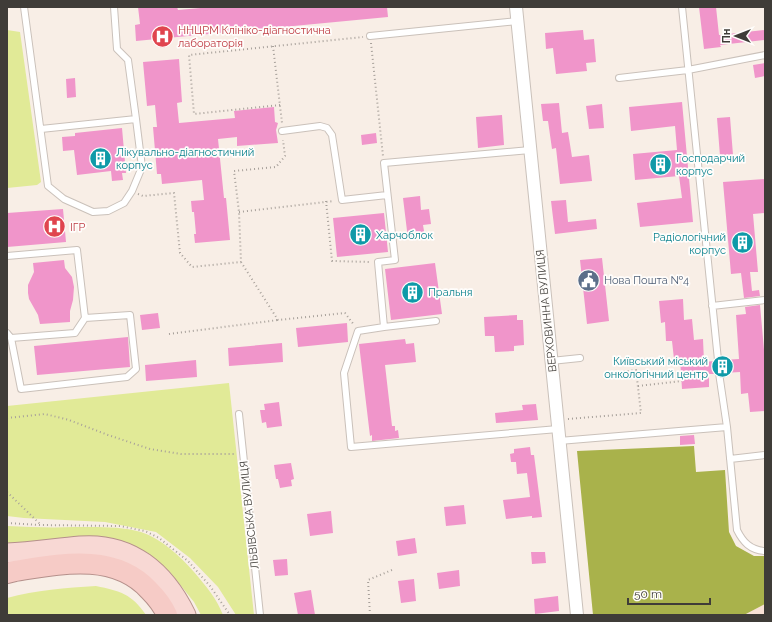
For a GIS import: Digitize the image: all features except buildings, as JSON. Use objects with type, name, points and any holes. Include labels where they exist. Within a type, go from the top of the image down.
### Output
[{"type":"highway","points":[[7,573],[26,569],[78,563],[99,564],[115,568],[130,575],[144,585],[156,598],[167,615]]},
{"type":"main road","points":[[7,553],[81,546],[99,546],[117,550],[134,557],[150,567],[165,581],[178,599],[186,615]]},
{"type":"street","name":"ВЕРХОВИННА ВУЛИЦЯ","points":[[516,7],[577,615]]},
{"type":"lane","points":[[24,7],[48,186],[64,199],[93,212],[108,211],[124,203],[132,191],[142,167],[128,60],[117,50],[114,7]]},
{"type":"lane","points":[[682,7],[718,360]]},
{"type":"lane","points":[[370,36],[517,21]]},
{"type":"lane","points":[[619,78],[688,70],[765,55]]},
{"type":"lane","points":[[41,129],[136,119]]},
{"type":"lane","points":[[282,131],[320,126],[328,128],[332,135],[342,200],[387,195]]},
{"type":"lane","points":[[384,327],[378,262],[395,260],[384,163],[530,150]]},
{"type":"lane","points":[[7,256],[77,250],[85,318],[75,333],[9,336],[21,389],[127,377],[136,369],[130,315],[85,318]]},
{"type":"lane","points":[[712,306],[765,300]]},
{"type":"lane","points":[[436,321],[358,331],[344,373],[351,447],[726,427]]},
{"type":"lane","points":[[551,361],[580,358]]},
{"type":"lane","points":[[719,373],[737,530],[742,541],[750,547],[765,550]]},
{"type":"lane","name":"ЛЬВІВСЬКА ВУЛИЦЯ","points":[[239,414],[260,615]]},
{"type":"lane","points":[[730,459],[765,455]]},
{"type":"path","points":[[280,105],[194,114],[189,55],[370,36],[384,163]]},
{"type":"path","points":[[273,46],[285,156],[276,167],[234,171],[239,212],[240,262],[278,320]]},
{"type":"path","points":[[132,191],[143,196],[174,193],[180,253],[192,267],[240,262]]},
{"type":"path","points":[[239,212],[342,200]]},
{"type":"path","points":[[326,201],[332,261],[378,262]]},
{"type":"path","points":[[169,334],[346,313],[358,331]]},
{"type":"path","points":[[568,420],[641,413],[636,370],[614,374]]},
{"type":"path","points":[[638,386],[682,381]]},
{"type":"path","points":[[7,418],[45,414],[68,420],[150,449],[181,454],[243,454]]},
{"type":"path","points":[[7,492],[41,525]]},
{"type":"path","points":[[370,615],[368,580],[392,570]]},
{"type":"shaded area","points":[[765,604],[765,615],[744,615]]},
{"type":"green space","points":[[7,30],[20,32],[41,182],[37,185],[7,188]]},
{"type":"green space","points":[[229,383],[254,615],[236,615],[218,587],[190,558],[156,532],[105,522],[7,516],[7,406]]},
{"type":"green space","points":[[694,446],[696,472],[725,470],[729,532],[736,546],[754,556],[765,556],[765,604],[744,615],[593,615],[577,451]]},
{"type":"green space","points":[[7,526],[116,528],[133,530],[149,535],[177,554],[189,566],[211,593],[223,615],[201,615],[194,602],[169,571],[147,554],[7,547]]},
{"type":"green space","points":[[96,586],[125,594],[136,602],[146,615],[7,615],[7,598],[40,591]]},
{"type":"place","name":"ННЦРМ Клініко-діагностична лабораторія","points":[[163,36]]},
{"type":"place","name":"Лікувально-діагностичний корпус","points":[[100,158]]},
{"type":"place","name":"Господарчий корпус","points":[[661,164]]},
{"type":"place","name":"ІГР","points":[[54,227]]},
{"type":"place","name":"Харчоблок","points":[[360,235]]},
{"type":"place","name":"Радіологічний корпус","points":[[742,243]]},
{"type":"place","name":"Нова Пошта №4","points":[[589,280]]},
{"type":"place","name":"Пральня","points":[[413,292]]},
{"type":"place","name":"Київський міський онкологічний центр","points":[[723,367]]}]
